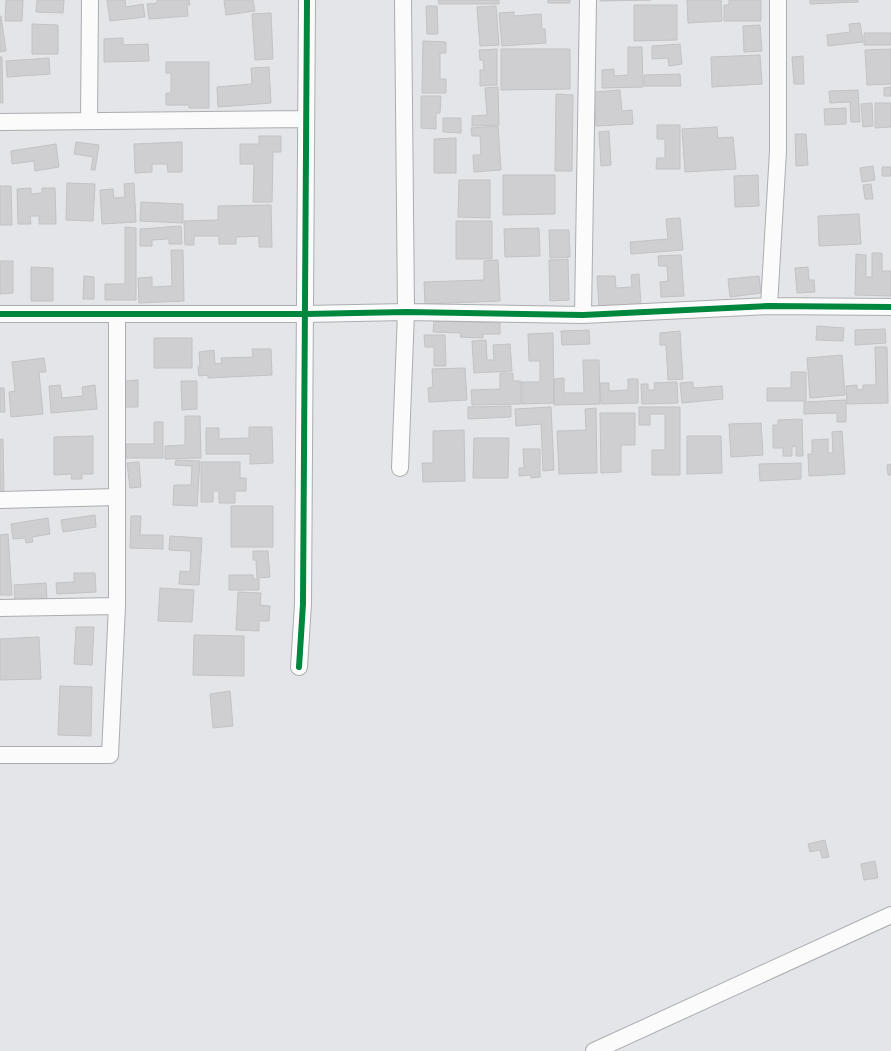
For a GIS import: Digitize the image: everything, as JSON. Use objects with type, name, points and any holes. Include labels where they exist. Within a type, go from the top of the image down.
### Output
[{"type":"street","points":[[89,121],[90,0]]},
{"type":"street","points":[[299,666],[303,604],[307,0]]},
{"type":"street","points":[[400,468],[406,312],[403,0]]},
{"type":"street","points":[[583,315],[588,0]]},
{"type":"street","points":[[769,306],[778,151],[778,0]]},
{"type":"street","points":[[0,122],[306,119]]},
{"type":"street","points":[[0,314],[305,314],[406,312],[583,315],[769,306],[891,307]]},
{"type":"street","points":[[0,755],[110,755],[117,606],[117,314]]},
{"type":"street","points":[[0,500],[117,497]]},
{"type":"street","points":[[0,608],[117,606]]},
{"type":"street","points":[[594,1051],[891,915]]},
{"type":"building","points":[[6,0],[23,0],[22,21],[5,21]]},
{"type":"building","points":[[37,0],[64,0],[63,13],[36,12]]},
{"type":"building","points":[[107,0],[125,0],[126,7],[143,4],[145,17],[110,21]]},
{"type":"building","points":[[157,0],[189,0],[190,5],[187,5],[188,16],[149,19],[147,4],[157,3]]},
{"type":"building","points":[[224,0],[253,0],[255,11],[226,15]]},
{"type":"building","points":[[438,0],[499,0],[499,4],[439,4]]},
{"type":"building","points":[[548,0],[570,0],[570,3],[548,3]]},
{"type":"building","points":[[600,0],[651,0],[600,1]]},
{"type":"building","points":[[687,0],[721,0],[722,21],[688,23]]},
{"type":"building","points":[[729,0],[761,0],[761,21],[724,21],[724,5],[729,5]]},
{"type":"building","points":[[810,0],[858,0],[858,2],[810,4]]},
{"type":"building","points":[[634,5],[677,5],[677,40],[634,41]]},
{"type":"building","points":[[426,6],[437,6],[438,34],[427,34]]},
{"type":"building","points":[[496,6],[499,45],[480,46],[477,7]]},
{"type":"building","points":[[514,12],[514,16],[541,14],[542,29],[545,29],[546,43],[502,46],[499,13]]},
{"type":"building","points":[[271,13],[273,59],[255,60],[252,14]]},
{"type":"building","points":[[0,16],[6,51],[0,52]]},
{"type":"building","points":[[860,23],[863,42],[828,46],[827,35],[850,32],[849,24]]},
{"type":"building","points":[[32,24],[58,25],[58,54],[32,54]]},
{"type":"building","points":[[760,25],[762,51],[744,52],[743,26]]},
{"type":"building","points":[[864,33],[891,33],[891,45],[864,45]]},
{"type":"building","points":[[123,38],[123,45],[148,44],[149,61],[104,62],[104,39]]},
{"type":"building","points":[[423,41],[446,42],[446,53],[440,53],[440,79],[446,79],[446,93],[422,93]]},
{"type":"building","points":[[680,44],[682,64],[669,66],[668,58],[652,59],[652,46]]},
{"type":"building","points":[[628,47],[642,47],[643,87],[602,88],[602,70],[614,69],[614,76],[628,75]]},
{"type":"building","points":[[497,49],[497,85],[480,86],[480,70],[484,70],[483,60],[480,60],[479,50]]},
{"type":"building","points":[[501,49],[570,49],[570,89],[501,90]]},
{"type":"building","points":[[891,49],[891,84],[867,85],[865,50]]},
{"type":"building","points":[[760,55],[762,84],[712,87],[711,57]]},
{"type":"building","points":[[803,56],[804,84],[794,84],[792,57]]},
{"type":"building","points":[[0,57],[2,57],[3,103],[0,103]]},
{"type":"building","points":[[49,58],[50,74],[7,77],[6,61]]},
{"type":"building","points":[[166,62],[209,62],[209,108],[189,108],[189,105],[166,105],[166,93],[171,93],[171,73],[166,73]]},
{"type":"building","points":[[269,67],[271,103],[218,107],[217,87],[252,84],[251,68]]},
{"type":"building","points":[[680,74],[681,86],[644,86],[644,75]]},
{"type":"building","points":[[498,87],[499,125],[472,126],[472,116],[487,115],[485,88]]},
{"type":"building","points":[[891,87],[891,96],[884,96],[884,88]]},
{"type":"building","points":[[620,90],[622,111],[632,110],[633,124],[596,126],[594,92]]},
{"type":"building","points":[[858,90],[860,122],[851,122],[850,102],[830,103],[829,91]]},
{"type":"building","points":[[556,94],[573,95],[572,171],[555,171]]},
{"type":"building","points":[[421,96],[441,96],[440,113],[436,113],[436,129],[421,128]]},
{"type":"building","points":[[872,103],[873,126],[863,127],[861,104]]},
{"type":"building","points":[[875,103],[891,103],[891,127],[875,128]]},
{"type":"building","points":[[846,108],[846,124],[825,125],[824,109]]},
{"type":"building","points":[[443,118],[461,118],[461,133],[443,132]]},
{"type":"building","points":[[657,125],[680,125],[680,169],[656,169],[657,158],[665,158],[665,139],[657,139]]},
{"type":"building","points":[[498,126],[501,170],[474,172],[473,155],[481,155],[480,136],[472,136],[471,128]]},
{"type":"building","points":[[717,127],[718,138],[733,137],[736,169],[685,172],[682,129]]},
{"type":"building","points":[[609,131],[611,165],[601,166],[599,132]]},
{"type":"building","points":[[795,134],[806,134],[808,165],[796,166]]},
{"type":"building","points":[[259,136],[281,136],[281,152],[273,152],[272,202],[253,202],[254,164],[240,164],[240,144],[259,144]]},
{"type":"building","points":[[456,138],[456,173],[434,173],[434,139]]},
{"type":"building","points":[[76,142],[99,145],[95,170],[91,170],[93,157],[74,154]]},
{"type":"building","points":[[182,142],[182,172],[168,172],[167,164],[152,164],[152,172],[135,173],[134,144]]},
{"type":"building","points":[[56,144],[59,167],[35,171],[34,161],[12,164],[11,151]]},
{"type":"building","points":[[873,166],[875,180],[862,182],[860,168]]},
{"type":"building","points":[[882,167],[891,167],[891,176],[882,176]]},
{"type":"building","points":[[503,175],[555,175],[555,214],[503,215]]},
{"type":"building","points":[[758,175],[759,206],[735,207],[734,176]]},
{"type":"building","points":[[459,180],[490,180],[490,218],[458,217]]},
{"type":"building","points":[[67,183],[95,184],[93,221],[66,220]]},
{"type":"building","points":[[134,183],[136,222],[102,224],[100,190],[113,189],[114,198],[125,197],[124,184]]},
{"type":"building","points":[[871,184],[873,199],[865,199],[863,185]]},
{"type":"building","points":[[0,186],[11,186],[12,225],[0,225]]},
{"type":"building","points":[[31,188],[31,194],[42,193],[42,188],[55,188],[56,224],[39,224],[39,216],[30,216],[31,224],[18,224],[17,189]]},
{"type":"building","points":[[141,202],[183,204],[183,223],[140,221]]},
{"type":"building","points":[[271,205],[272,247],[259,247],[259,236],[236,237],[236,244],[219,244],[219,236],[194,236],[194,245],[185,245],[184,221],[218,220],[218,206]]},
{"type":"building","points":[[859,214],[861,244],[819,246],[818,216]]},
{"type":"building","points":[[680,218],[683,250],[631,254],[630,242],[668,239],[666,219]]},
{"type":"building","points":[[456,221],[492,221],[492,259],[456,259]]},
{"type":"building","points":[[181,226],[182,244],[169,244],[169,239],[152,240],[152,246],[140,246],[140,229]]},
{"type":"building","points":[[125,227],[136,228],[136,300],[105,300],[105,284],[125,284]]},
{"type":"building","points":[[539,228],[540,256],[505,257],[504,229]]},
{"type":"building","points":[[549,230],[569,230],[570,257],[550,258]]},
{"type":"building","points":[[171,250],[183,250],[184,301],[139,303],[138,278],[152,277],[152,287],[172,286]]},
{"type":"building","points":[[872,253],[882,253],[882,271],[891,271],[891,296],[855,295],[856,254],[866,255],[866,277],[872,277]]},
{"type":"building","points":[[681,255],[684,296],[661,297],[660,282],[668,281],[667,266],[659,266],[658,256]]},
{"type":"building","points":[[568,259],[569,300],[550,301],[549,260]]},
{"type":"building","points":[[498,260],[500,301],[425,304],[424,282],[484,280],[484,261]]},
{"type":"building","points":[[0,261],[13,261],[13,293],[0,294]]},
{"type":"building","points":[[31,267],[53,268],[53,301],[31,301]]},
{"type":"building","points":[[808,267],[809,280],[814,280],[815,292],[797,293],[795,268]]},
{"type":"building","points":[[639,274],[641,307],[599,309],[597,276],[615,276],[616,288],[632,287],[631,275]]},
{"type":"building","points":[[84,276],[94,277],[94,299],[83,299]]},
{"type":"building","points":[[759,276],[761,293],[730,297],[728,279]]},
{"type":"building","points":[[434,321],[500,323],[500,334],[483,334],[483,338],[460,337],[461,333],[433,332]]},
{"type":"building","points":[[817,326],[844,328],[843,341],[816,340]]},
{"type":"building","points":[[885,329],[886,343],[855,345],[855,330]]},
{"type":"building","points":[[589,330],[590,344],[562,345],[561,331]]},
{"type":"building","points":[[680,331],[683,379],[668,380],[666,345],[660,345],[660,333]]},
{"type":"building","points":[[553,333],[554,403],[522,404],[522,382],[540,382],[540,361],[529,361],[528,334]]},
{"type":"building","points":[[424,335],[445,335],[446,366],[434,366],[434,347],[425,347]]},
{"type":"building","points":[[154,338],[192,338],[192,368],[154,368]]},
{"type":"building","points":[[486,340],[487,360],[494,360],[493,345],[510,344],[512,371],[474,373],[472,341]]},
{"type":"building","points":[[875,347],[887,347],[888,403],[847,404],[846,386],[857,385],[857,390],[863,389],[863,385],[876,385]]},
{"type":"building","points":[[252,349],[271,349],[272,375],[208,378],[208,375],[199,376],[199,352],[214,350],[215,364],[222,363],[221,358],[253,357]]},
{"type":"building","points":[[842,355],[845,395],[810,398],[807,358]]},
{"type":"building","points":[[44,358],[46,372],[39,372],[43,414],[11,417],[9,392],[15,391],[12,362]]},
{"type":"building","points":[[583,360],[599,360],[600,404],[554,405],[554,379],[564,378],[564,393],[584,393]]},
{"type":"building","points":[[465,368],[467,400],[429,402],[428,388],[433,387],[432,369]]},
{"type":"building","points":[[791,372],[806,372],[806,401],[767,401],[767,388],[791,388]]},
{"type":"building","points":[[500,373],[513,373],[513,381],[521,381],[521,404],[472,405],[471,390],[500,389]]},
{"type":"building","points":[[628,379],[638,379],[638,403],[601,404],[600,383],[609,383],[609,391],[628,390]]},
{"type":"building","points":[[138,380],[138,407],[125,407],[125,381]]},
{"type":"building","points":[[181,381],[197,381],[197,409],[182,410]]},
{"type":"building","points":[[677,382],[678,403],[642,404],[641,384],[648,384],[648,390],[655,390],[654,383]]},
{"type":"building","points":[[693,382],[693,388],[722,386],[723,399],[682,403],[680,383]]},
{"type":"building","points":[[60,385],[62,398],[83,396],[82,387],[95,385],[97,409],[51,413],[49,386]]},
{"type":"building","points":[[0,388],[4,388],[5,412],[0,412]]},
{"type":"building","points":[[846,400],[846,422],[837,422],[837,413],[804,414],[804,402]]},
{"type":"building","points":[[511,406],[511,417],[468,419],[468,407]]},
{"type":"building","points":[[551,407],[554,470],[543,471],[541,424],[516,426],[515,409]]},
{"type":"building","points":[[639,407],[680,407],[680,475],[652,475],[652,450],[665,450],[665,414],[650,414],[650,425],[639,425]]},
{"type":"building","points":[[596,408],[597,473],[559,474],[557,431],[586,430],[585,409]]},
{"type":"building","points":[[600,413],[635,413],[635,445],[621,445],[621,472],[601,473]]},
{"type":"building","points":[[185,416],[200,416],[201,458],[165,459],[165,446],[185,445]]},
{"type":"building","points":[[802,419],[803,456],[796,456],[796,446],[792,447],[792,456],[783,456],[783,448],[773,448],[773,425],[778,425],[778,420]]},
{"type":"building","points":[[154,422],[163,422],[163,458],[126,458],[126,444],[154,444]]},
{"type":"building","points":[[761,423],[763,455],[731,457],[729,424]]},
{"type":"building","points":[[249,427],[272,427],[273,463],[250,464],[250,454],[206,454],[206,428],[219,428],[219,439],[249,438]]},
{"type":"building","points":[[464,430],[465,481],[423,482],[422,463],[433,463],[433,431]]},
{"type":"building","points":[[842,431],[845,474],[809,476],[808,454],[812,454],[812,440],[828,439],[828,453],[833,453],[832,432]]},
{"type":"building","points":[[93,436],[93,474],[82,474],[82,479],[71,479],[72,474],[54,475],[54,437]]},
{"type":"building","points":[[687,436],[721,436],[722,473],[687,474]]},
{"type":"building","points":[[474,438],[509,438],[508,478],[473,478]]},
{"type":"building","points":[[0,439],[3,439],[4,494],[0,494]]},
{"type":"building","points":[[523,449],[540,449],[540,477],[531,478],[531,475],[519,476],[519,468],[524,468]]},
{"type":"building","points":[[176,460],[200,461],[197,506],[173,505],[174,485],[191,485],[192,466],[175,465]]},
{"type":"building","points":[[139,462],[141,487],[130,488],[127,463]]},
{"type":"building","points":[[201,462],[240,462],[240,478],[246,478],[246,491],[235,491],[235,503],[219,503],[219,491],[213,491],[213,502],[201,502]]},
{"type":"building","points":[[801,463],[801,479],[760,481],[759,464]]},
{"type":"building","points":[[891,464],[891,475],[888,475],[887,465]]},
{"type":"building","points":[[231,506],[273,506],[273,547],[231,547]]},
{"type":"building","points":[[95,515],[96,527],[63,532],[61,520]]},
{"type":"building","points":[[131,516],[141,516],[140,535],[163,535],[163,549],[130,548]]},
{"type":"building","points":[[48,518],[50,534],[32,537],[33,542],[26,543],[25,538],[13,539],[11,524]]},
{"type":"building","points":[[8,534],[12,595],[0,595],[0,535]]},
{"type":"building","points":[[170,536],[202,538],[199,585],[179,584],[180,571],[190,572],[191,551],[169,550]]},
{"type":"building","points":[[253,551],[268,551],[270,577],[257,578],[256,560],[253,560]]},
{"type":"building","points":[[74,573],[95,573],[96,592],[57,594],[56,583],[74,582]]},
{"type":"building","points":[[229,575],[253,575],[253,579],[259,579],[259,590],[229,590]]},
{"type":"building","points":[[46,583],[47,601],[15,603],[14,585]]},
{"type":"building","points":[[160,588],[194,590],[192,622],[158,621]]},
{"type":"building","points":[[238,592],[261,593],[260,605],[270,606],[269,621],[259,621],[259,631],[236,630]]},
{"type":"building","points":[[76,627],[94,627],[92,665],[74,664]]},
{"type":"building","points":[[194,635],[244,636],[244,676],[193,675]]},
{"type":"building","points":[[39,637],[41,679],[0,680],[0,639]]},
{"type":"building","points":[[60,686],[92,687],[91,736],[58,735]]},
{"type":"building","points":[[230,691],[233,726],[213,728],[210,694]]},
{"type":"building","points":[[825,840],[829,857],[822,858],[820,850],[810,852],[808,844]]},
{"type":"building","points":[[875,861],[878,878],[864,880],[861,864]]},
{"type":"cycle path","points":[[299,667],[303,604],[307,0]]},
{"type":"cycle path","points":[[0,314],[305,314],[406,312],[583,315],[769,306],[891,307]]}]
